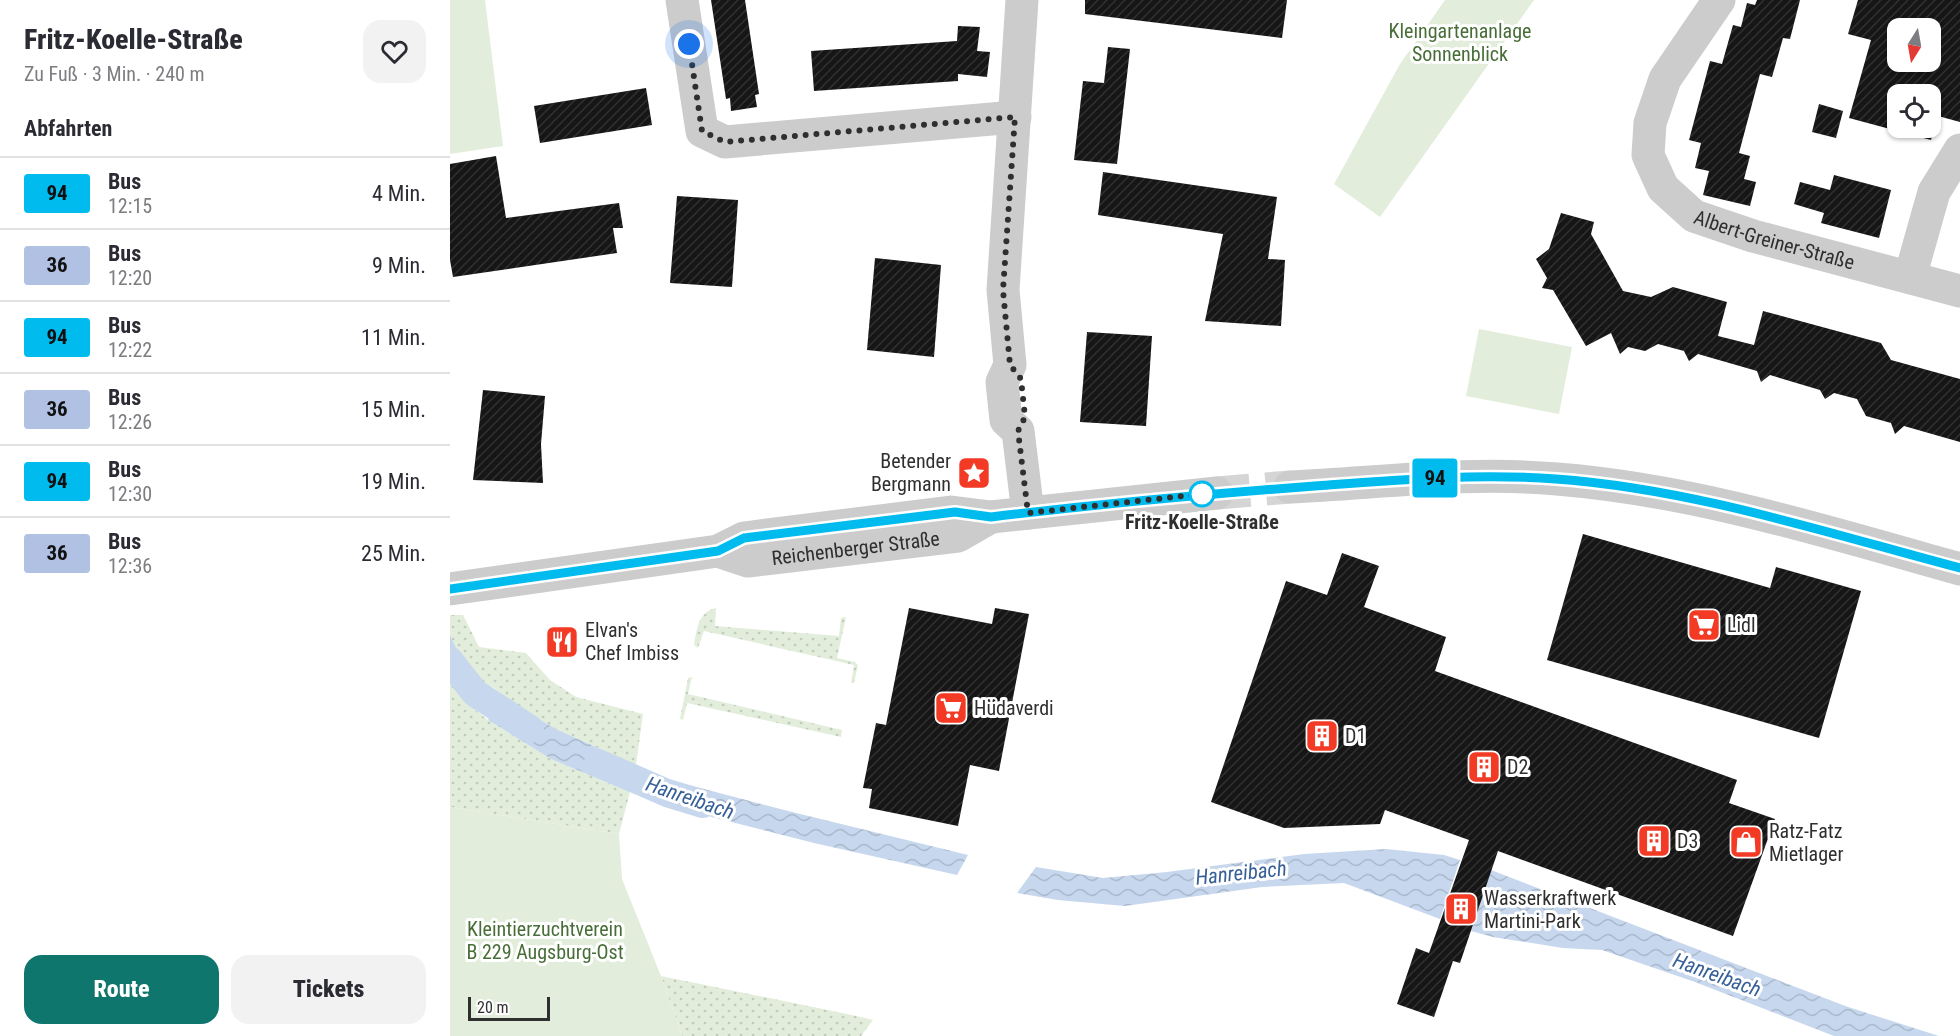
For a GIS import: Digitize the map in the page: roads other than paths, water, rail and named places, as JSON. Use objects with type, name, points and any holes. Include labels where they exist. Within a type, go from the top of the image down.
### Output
[{"type":"street","points":[[682,0],[702,131],[725,142],[1015,117]]},
{"type":"street","points":[[1022,0],[1003,290],[1010,365],[1021,379],[1025,417],[1018,431],[1028,513]]},
{"type":"street","name":"Albert-Greiner-Straße","points":[[1719,0],[1665,79],[1650,123],[1648,155],[1663,188],[1694,216],[1753,236],[1960,291]]},
{"type":"street","points":[[1910,277],[1934,192],[1960,150]]},
{"type":"street","points":[[1290,487],[1419,478],[1502,477],[1556,478],[1615,485],[1678,495],[1741,510],[1960,568]]},
{"type":"street","name":"Reichenberger Straße","points":[[450,589],[718,551],[748,561],[958,536],[991,517],[1217,493]]},
{"type":"water","points":[[450,636],[459,653],[482,682],[468,704],[450,681]]},
{"type":"water","points":[[504,698],[556,729],[636,765],[630,792],[551,759],[488,720]]},
{"type":"water","points":[[670,780],[968,855],[957,875],[814,843],[665,805]]},
{"type":"water","points":[[1386,849],[1444,855],[1460,860],[1440,919],[1344,883],[1262,887],[1125,906],[1058,900],[1017,893],[1036,867],[1103,878],[1304,854]]},
{"type":"water","points":[[1491,870],[1848,1007],[1939,1036],[1834,1036],[1695,982],[1602,950],[1563,948],[1493,937],[1471,931]]},
{"type":"waterway","name":"Hanreibach","points":[[450,661],[475,693],[530,729]]},
{"type":"waterway","name":"Hanreibach","points":[[598,763],[667,793],[703,804]]},
{"type":"tunnel","points":[[1217,493],[1290,487]]},
{"type":"place","name":"Betender Bergmann","points":[[974,473]]},
{"type":"place","name":"Fritz-Koelle-Straße","points":[[1202,494]]},
{"type":"place","name":"Lidl","points":[[1704,625]]},
{"type":"place","name":"Elvan's Chef Imbiss","points":[[562,642]]},
{"type":"place","name":"Hüdaverdi","points":[[951,708]]},
{"type":"place","name":"D1","points":[[1322,736]]},
{"type":"place","name":"D2","points":[[1484,767]]},
{"type":"place","name":"D3","points":[[1654,841]]},
{"type":"place","name":"Ratz-Fatz Mietlager","points":[[1746,842]]},
{"type":"place","name":"Wasserkraftwerk Martini-Park","points":[[1461,909]]},
{"type":"park label","name":"Kleingartenanlage Sonnenblick","points":[[1460,42]]},
{"type":"park label","name":"Kleintierzuchtverein B 229 Augsburg-Ost","points":[[545,940]]}]
